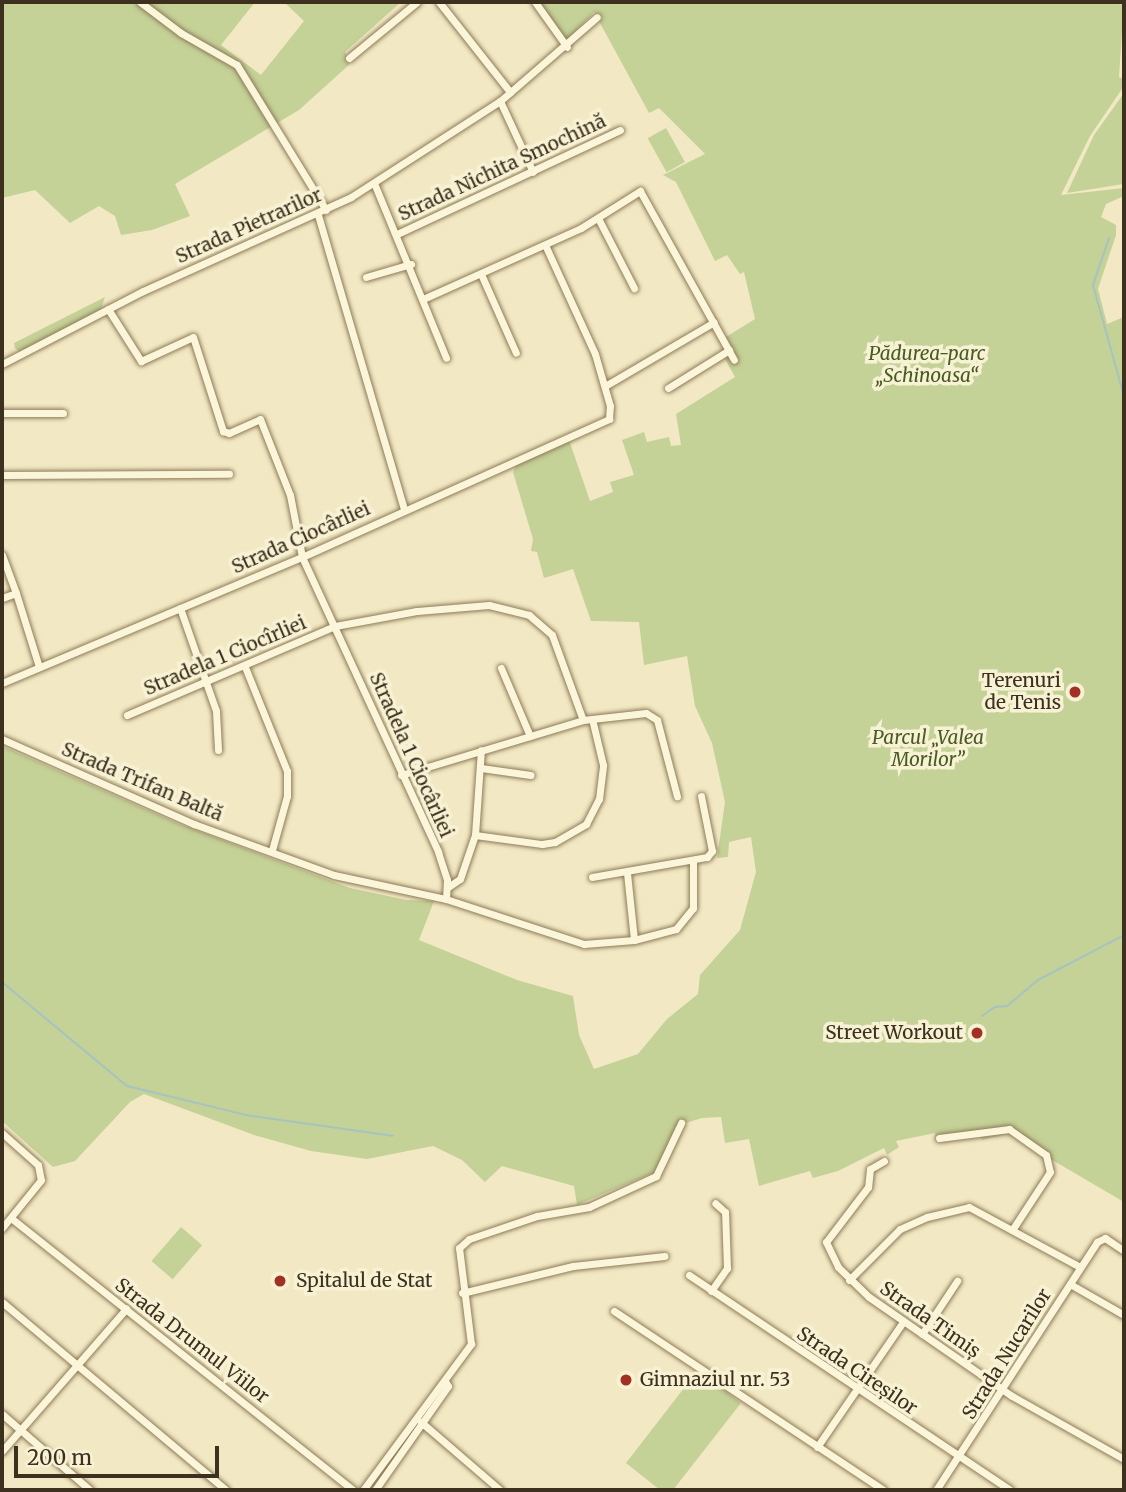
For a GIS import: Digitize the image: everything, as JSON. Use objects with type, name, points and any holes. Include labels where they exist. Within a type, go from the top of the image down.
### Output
[{"type":"street","points":[[140,2],[181,33],[237,65],[326,210]]},
{"type":"street","points":[[349,58],[417,2]]},
{"type":"street","points":[[439,2],[510,92]]},
{"type":"street","points":[[535,2],[567,47]]},
{"type":"street","name":"Strada Pietrarilor","points":[[2,363],[108,309],[317,215],[374,183],[500,101],[567,47],[597,17]]},
{"type":"street","points":[[500,101],[533,172]]},
{"type":"street","name":"Strada Nichita Smochină","points":[[397,234],[620,130]]},
{"type":"street","points":[[374,183],[411,264],[446,358]]},
{"type":"street","points":[[423,299],[598,218],[640,191],[734,360]]},
{"type":"street","points":[[317,215],[404,509]]},
{"type":"street","points":[[598,218],[634,288]]},
{"type":"street","points":[[545,244],[605,386],[714,322]]},
{"type":"street","points":[[366,277],[411,264]]},
{"type":"street","points":[[481,274],[516,353]]},
{"type":"street","name":"Stradela 1 Ciocârliei","points":[[108,309],[141,361],[193,337],[223,431],[229,433],[261,419],[289,495],[302,557],[438,852],[448,887],[446,899]]},
{"type":"street","points":[[668,388],[729,350]]},
{"type":"street","name":"Strada Ciocârliei","points":[[2,683],[302,557],[610,416],[605,386]]},
{"type":"street","points":[[2,413],[63,414]]},
{"type":"street","points":[[2,475],[229,474]]},
{"type":"street","points":[[2,555],[39,667]]},
{"type":"street","points":[[2,598],[16,593]]},
{"type":"street","points":[[335,626],[451,607],[497,606],[529,615],[541,623],[561,650],[603,765],[598,799],[586,824],[555,842],[542,844],[475,835]]},
{"type":"street","points":[[180,608],[219,724],[218,750]]},
{"type":"street","name":"Stradela 1 Ciocîrliei","points":[[127,715],[245,667],[335,626]]},
{"type":"street","points":[[245,667],[287,771],[287,796],[272,850]]},
{"type":"street","points":[[501,668],[530,736]]},
{"type":"street","points":[[401,775],[587,719],[652,713],[677,796]]},
{"type":"street","name":"Strada Trifan Baltă","points":[[2,739],[194,824],[272,850],[350,881],[446,899],[584,944],[634,940],[676,929],[686,922],[693,908],[693,860]]},
{"type":"street","points":[[448,887],[460,879],[475,835],[481,750]]},
{"type":"street","points":[[481,768],[531,775]]},
{"type":"street","points":[[592,877],[693,860],[712,851],[701,796]]},
{"type":"street","points":[[627,873],[634,940]]},
{"type":"street","points":[[363,1490],[448,1386],[445,1381],[471,1344],[458,1252],[466,1241],[546,1214],[589,1207],[656,1176],[681,1123]]},
{"type":"street","points":[[939,1138],[1009,1129],[1046,1155],[1050,1172],[1012,1230]]},
{"type":"street","points":[[2,1133],[38,1165],[38,1187],[2,1228]]},
{"type":"street","name":"Strada Timiș","points":[[884,1161],[870,1169],[868,1187],[826,1242],[849,1280],[903,1322],[1005,1389],[1124,1459]]},
{"type":"street","points":[[711,1292],[727,1268],[724,1209],[715,1203]]},
{"type":"street","points":[[849,1280],[894,1233],[927,1217],[974,1207],[1080,1266]]},
{"type":"street","name":"Strada Drumul Viilor","points":[[11,1219],[353,1490]]},
{"type":"street","name":"Strada Nucarilor","points":[[936,1490],[1005,1389],[1080,1266],[1105,1238],[1124,1251]]},
{"type":"street","points":[[462,1293],[573,1266],[664,1256]]},
{"type":"street","name":"Strada Cireșilor","points":[[689,1275],[856,1390],[1010,1490]]},
{"type":"street","points":[[922,1334],[957,1281]]},
{"type":"street","points":[[1070,1284],[1124,1315]]},
{"type":"street","points":[[2,1301],[226,1490]]},
{"type":"street","points":[[2,1451],[126,1310]]},
{"type":"street","points":[[614,1311],[883,1490]]},
{"type":"street","points":[[817,1447],[903,1322]]},
{"type":"street","points":[[2,1414],[90,1490]]},
{"type":"street","points":[[375,1490],[420,1422]]},
{"type":"street","points":[[420,1422],[500,1490]]},
{"type":"green space","points":[[2,2],[255,2],[221,45],[261,75],[304,21],[284,2],[401,2],[345,52],[350,64],[299,110],[175,184],[190,216],[152,230],[121,235],[115,216],[99,206],[70,223],[35,190],[2,198]]},
{"type":"green space","name":"Parcul „Valea Morilor”","points":[[540,2],[1124,2],[1119,77],[1124,79],[1124,86],[1090,136],[1061,195],[1124,188],[1124,196],[1106,204],[1101,217],[1116,225],[1116,235],[1098,289],[1107,324],[1124,317],[1124,1202],[1008,1134],[982,1140],[979,1133],[936,1142],[935,1133],[896,1141],[899,1147],[887,1155],[884,1148],[838,1171],[813,1178],[810,1171],[759,1186],[749,1139],[725,1143],[721,1117],[702,1118],[676,1126],[657,1171],[577,1205],[574,1186],[502,1166],[485,1182],[462,1160],[433,1146],[367,1159],[311,1151],[254,1135],[144,1094],[130,1102],[75,1161],[53,1167],[2,1121],[2,746],[179,824],[350,888],[406,900],[434,901],[419,940],[517,980],[573,996],[579,1035],[594,1069],[638,1054],[667,1019],[698,994],[700,975],[740,930],[756,872],[751,837],[729,842],[728,857],[717,858],[725,802],[712,743],[695,706],[687,656],[644,665],[639,622],[591,621],[573,569],[544,578],[537,552],[531,551],[533,539],[513,472],[517,464],[569,440],[590,501],[613,492],[610,482],[634,475],[622,440],[644,432],[647,442],[669,437],[671,446],[681,445],[676,414],[735,377],[725,359],[735,352],[726,337],[755,319],[744,272],[740,274],[727,255],[715,261],[676,182],[663,175],[705,154],[659,108],[649,113],[594,12],[566,41]]},
{"type":"green space","points":[[1124,93],[1124,184],[1067,193],[1094,135]]},
{"type":"green space","points":[[666,128],[685,162],[667,172],[648,138]]},
{"type":"green space","points":[[105,297],[101,309],[21,353],[15,348],[14,343]]},
{"type":"green space","points":[[181,1227],[202,1245],[173,1279],[151,1261]]},
{"type":"green space","points":[[698,1370],[741,1403],[673,1490],[660,1490],[626,1463]]},
{"type":"waterway","points":[[1109,238],[1093,285],[1124,396]]},
{"type":"waterway","points":[[982,1016],[995,1007],[1007,1006],[1038,980],[1124,935]]},
{"type":"waterway","points":[[2,982],[127,1086],[246,1115],[393,1136]]},
{"type":"place","name":"Terenuri de Tenis","points":[[1075,692]]},
{"type":"place","name":"Street Workout","points":[[977,1033]]},
{"type":"place","name":"Spitalul de Stat","points":[[280,1281]]},
{"type":"place","name":"Gimnaziul nr. 53","points":[[626,1380]]},
{"type":"park label","name":"Pădurea-parc „Schinoasa“","points":[[927,365]]}]
